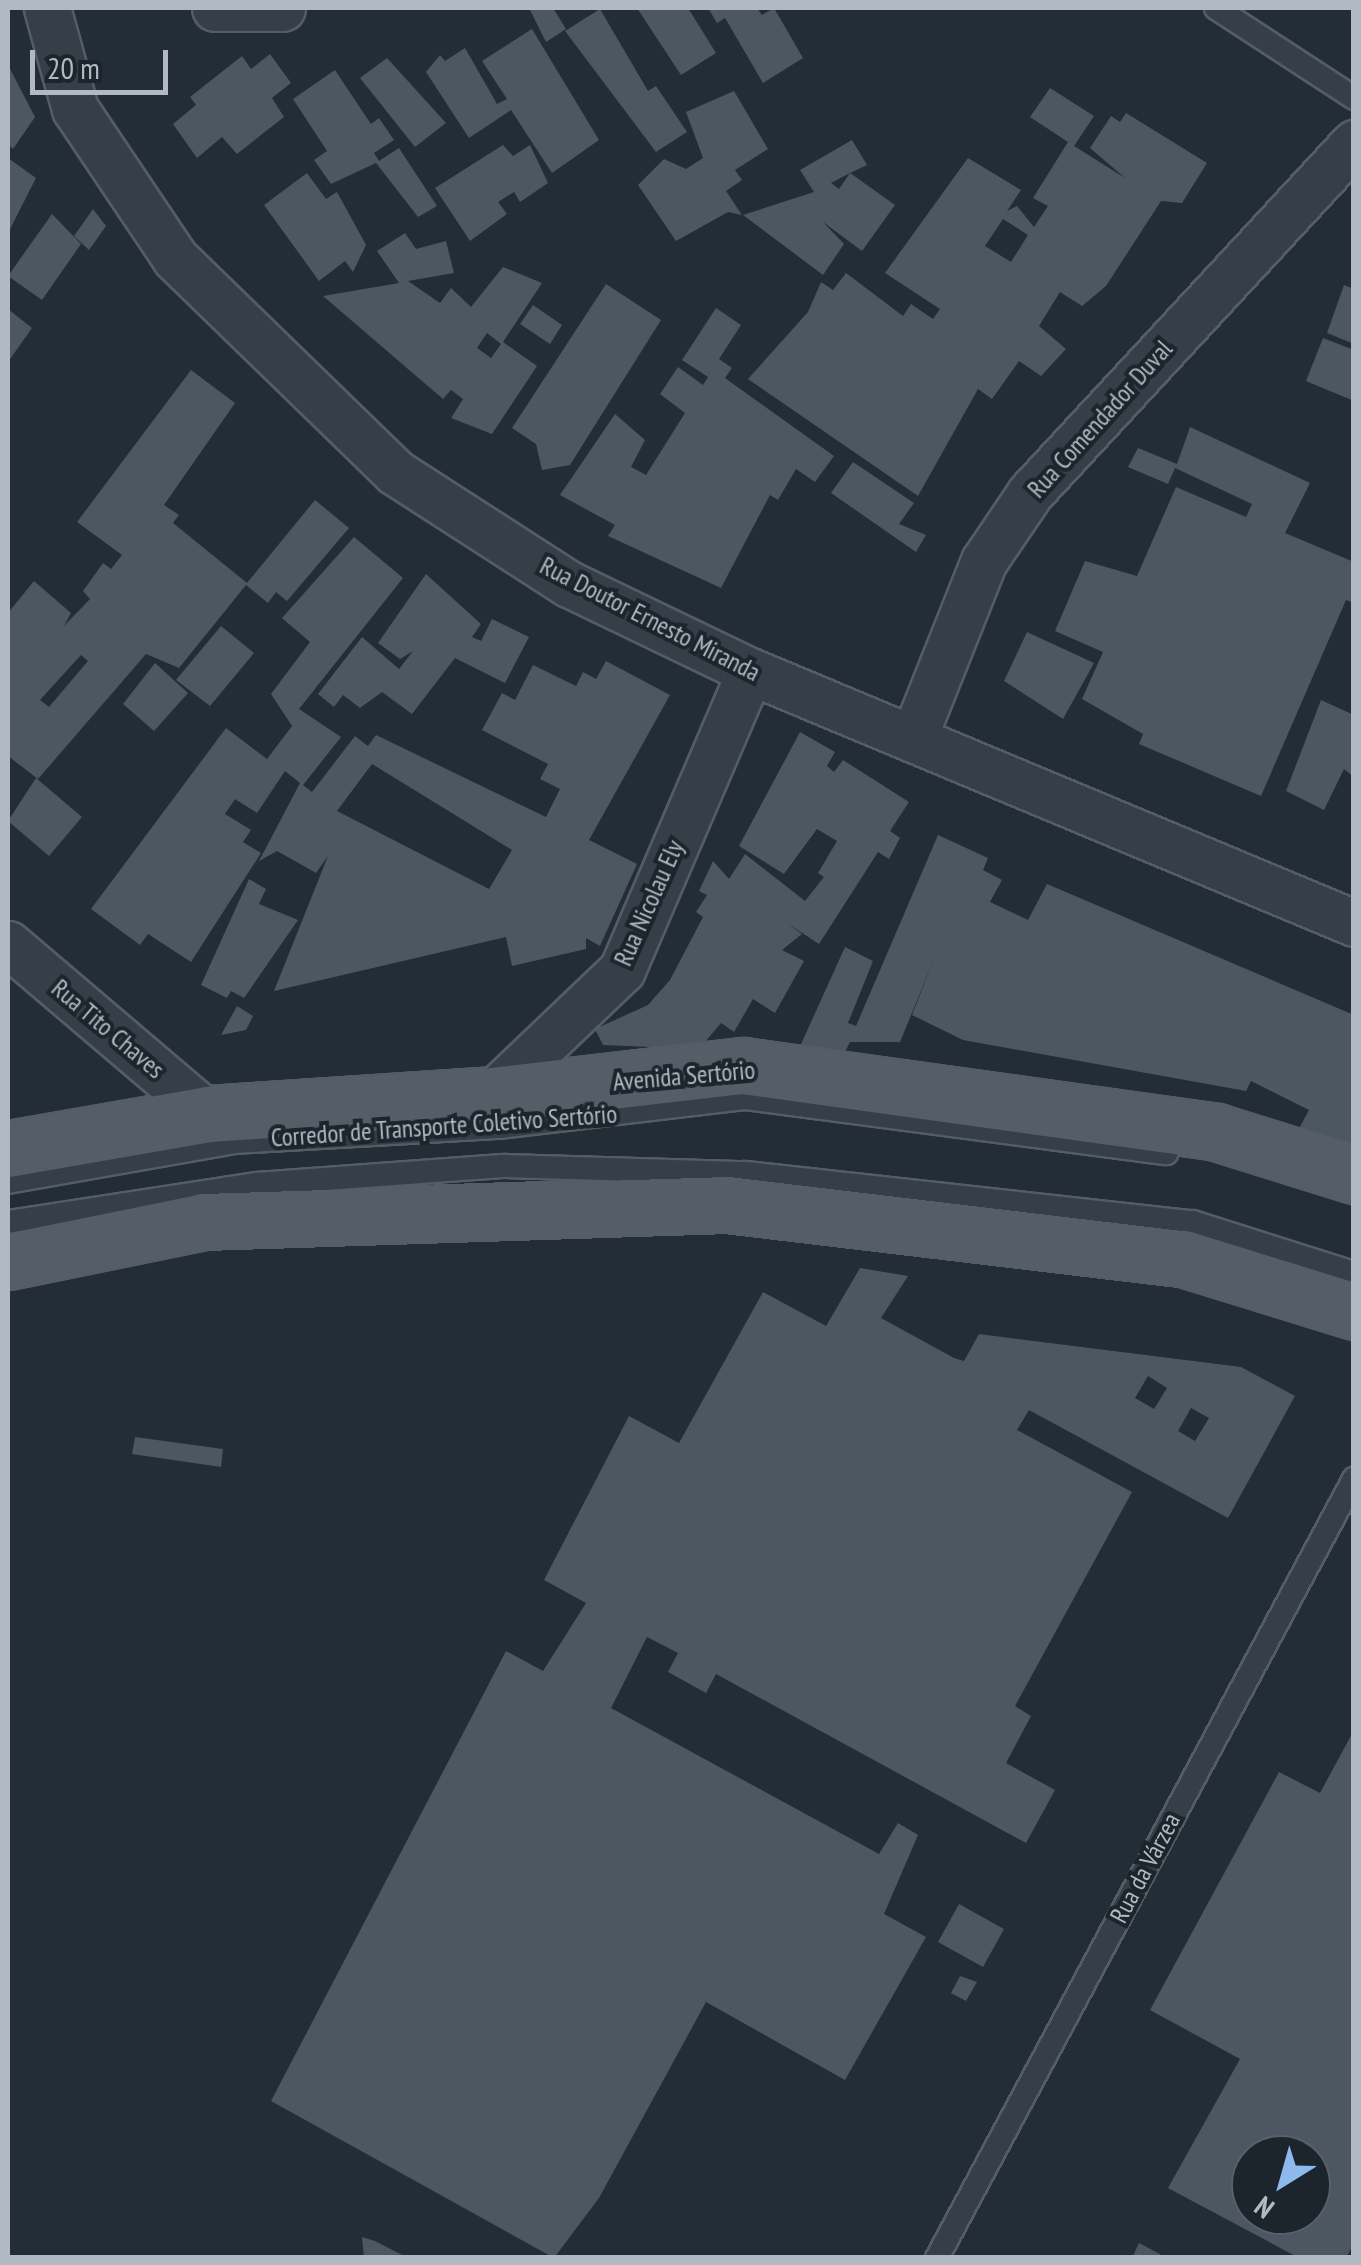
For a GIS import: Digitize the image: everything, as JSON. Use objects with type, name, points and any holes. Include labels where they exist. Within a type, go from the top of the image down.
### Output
[{"type":"main road","name":"Avenida Sertório","points":[[8,1149],[222,1128],[744,1066],[1216,1132],[1354,1175]]},
{"type":"main road","points":[[8,1261],[204,1221],[727,1204],[1182,1258],[1354,1310]]},
{"type":"street","name":"Rua Doutor Ernesto Miranda","points":[[47,8],[75,109],[175,258],[395,472],[569,584],[750,671],[1354,923]]},
{"type":"street","points":[[215,8],[282,8]]},
{"type":"street","name":"Rua Comendador Duval","points":[[913,739],[984,561],[1030,493],[1354,143]]},
{"type":"street","name":"Rua Nicolau Ely","points":[[490,1096],[622,970],[750,671]]},
{"type":"street","name":"Rua Tito Chaves","points":[[8,944],[222,1128]]},
{"type":"lane","points":[[1216,8],[1354,98]]},
{"type":"lane","name":"Corredor de Transporte Coletivo Sertório","points":[[8,1182],[222,1128],[499,1127],[746,1098],[1206,1158],[1354,1201]]},
{"type":"lane","name":"Corredor de Transporte Coletivo Sertório","points":[[8,1222],[257,1184],[467,1169],[746,1173],[1193,1222],[1354,1273]]},
{"type":"lane","name":"Rua da Várzea","points":[[937,2258],[1354,1479]]},
{"type":"building","points":[[529,8],[553,8],[566,29],[546,42]]},
{"type":"building","points":[[637,8],[688,8],[716,53],[681,75]]},
{"type":"building","points":[[708,8],[757,8],[762,15],[774,8],[803,58],[763,83],[725,18],[717,23]]},
{"type":"building","points":[[600,9],[648,91],[656,86],[687,132],[656,152],[565,31]]},
{"type":"building","points":[[532,29],[599,140],[552,173],[511,110],[469,138],[426,72],[440,55],[445,61],[465,48],[497,104],[507,99],[482,61]]},
{"type":"building","points":[[270,54],[291,83],[272,98],[284,117],[237,154],[222,137],[197,158],[173,124],[196,105],[190,97],[242,56],[251,69]]},
{"type":"building","points":[[387,58],[446,123],[415,147],[360,78]]},
{"type":"building","points":[[8,65],[35,117],[13,149],[8,145]]},
{"type":"building","points":[[335,70],[371,124],[379,118],[394,140],[374,153],[379,161],[399,148],[437,206],[418,217],[376,163],[331,184],[314,160],[327,151],[293,99]]},
{"type":"building","points":[[1050,88],[1094,116],[1074,146],[1125,178],[1090,148],[1111,116],[1120,122],[1126,113],[1207,163],[1182,203],[1161,201],[1106,286],[1082,306],[1060,292],[1039,326],[1066,349],[1041,376],[1019,361],[992,399],[978,389],[918,496],[748,379],[808,312],[821,282],[833,290],[846,273],[903,316],[911,304],[933,319],[940,309],[885,273],[968,158],[1021,190],[1007,211],[1017,206],[1034,227],[1048,206],[1033,198],[1068,142],[1030,117]],"holes":[[[1003,219],[1028,235],[1011,262],[985,246]]]},
{"type":"building","points":[[734,91],[768,149],[735,170],[742,180],[726,191],[742,215],[728,212],[676,241],[638,185],[664,159],[686,169],[703,158],[686,112]]},
{"type":"building","points":[[852,140],[867,165],[850,173],[895,205],[862,251],[823,222],[844,244],[823,275],[743,215],[814,192],[800,170]],"holes":[[[850,173],[839,189],[831,183]]]},
{"type":"building","points":[[503,145],[513,156],[530,145],[548,183],[520,202],[514,192],[498,202],[507,214],[470,241],[435,188]]},
{"type":"building","points":[[8,158],[36,178],[8,233]]},
{"type":"building","points":[[307,173],[326,199],[337,192],[366,245],[353,272],[345,261],[319,281],[264,205]]},
{"type":"building","points":[[93,209],[106,226],[89,250],[74,236]]},
{"type":"building","points":[[52,214],[81,244],[42,300],[8,276]]},
{"type":"building","points":[[405,233],[416,249],[446,241],[454,273],[408,281],[440,303],[451,288],[471,307],[503,267],[542,283],[503,342],[537,366],[492,434],[451,418],[463,399],[451,390],[443,399],[323,296],[399,283],[377,251]],"holes":[[[487,333],[501,344],[491,358],[477,348]]]},
{"type":"building","points":[[606,284],[661,320],[570,465],[542,470],[536,444],[512,428]]},
{"type":"building","points":[[1344,285],[1354,289],[1354,344],[1327,333]]},
{"type":"building","points":[[533,305],[562,325],[550,344],[520,324]]},
{"type":"building","points":[[716,308],[741,325],[719,359],[732,368],[725,378],[834,456],[815,482],[796,469],[778,500],[770,495],[721,588],[608,536],[615,525],[560,495],[615,414],[645,440],[631,467],[646,475],[685,413],[660,394],[678,367],[703,385],[708,377],[682,360]]},
{"type":"building","points":[[8,309],[32,328],[8,362]]},
{"type":"building","points":[[1323,338],[1354,350],[1354,401],[1306,381]]},
{"type":"building","points":[[191,370],[235,403],[164,505],[179,515],[173,523],[247,583],[315,500],[349,528],[287,601],[276,592],[268,603],[246,585],[179,668],[146,654],[38,779],[8,756],[8,613],[34,581],[71,613],[64,626],[90,599],[83,591],[103,563],[111,569],[122,555],[77,522]],"holes":[[[81,655],[88,661],[49,707],[40,700]]]},
{"type":"building","points":[[1190,427],[1310,483],[1285,533],[1354,562],[1354,603],[1346,600],[1261,796],[1139,744],[1143,734],[1082,699],[1103,652],[1055,631],[1085,561],[1137,576],[1176,487],[1246,517],[1252,504],[1175,468],[1168,484],[1128,467],[1138,448],[1177,464]]},
{"type":"building","points":[[853,462],[914,503],[899,524],[926,535],[916,552],[831,493]]},
{"type":"building","points":[[354,537],[403,578],[299,709],[341,737],[303,785],[312,792],[355,736],[368,746],[376,735],[546,817],[560,789],[540,779],[548,764],[482,730],[502,693],[515,700],[533,665],[576,686],[583,672],[596,679],[606,661],[670,695],[589,840],[637,864],[600,946],[586,938],[586,949],[512,966],[506,937],[274,991],[328,856],[316,873],[277,851],[259,861],[300,783],[285,771],[257,813],[235,799],[225,814],[251,830],[243,842],[261,853],[191,962],[148,934],[140,945],[91,909],[226,728],[267,759],[292,726],[271,694],[310,642],[282,618]],"holes":[[[372,764],[512,850],[489,889],[337,811]]]},
{"type":"building","points":[[426,574],[481,624],[472,637],[481,641],[492,619],[529,637],[505,683],[455,658],[412,714],[382,692],[360,708],[343,695],[334,707],[318,694],[362,637],[399,669],[413,651],[400,659],[378,643]]},
{"type":"building","points":[[221,626],[254,653],[210,706],[176,680]]},
{"type":"building","points":[[1027,632],[1094,663],[1063,719],[1004,681]]},
{"type":"building","points":[[155,663],[188,693],[154,731],[123,704]]},
{"type":"building","points":[[1321,700],[1354,715],[1354,777],[1344,769],[1324,810],[1286,791]]},
{"type":"building","points":[[800,732],[835,752],[827,766],[834,772],[843,760],[909,802],[890,831],[900,838],[889,859],[878,852],[819,944],[787,923],[802,934],[782,950],[804,961],[775,1013],[753,999],[734,1032],[721,1023],[699,1049],[603,1045],[595,1029],[648,1005],[670,980],[703,917],[696,912],[707,895],[699,891],[713,861],[729,879],[745,854],[805,901],[824,877],[818,873],[837,841],[817,829],[784,874],[739,846]]},
{"type":"building","points":[[36,778],[82,817],[49,856],[8,821]]},
{"type":"building","points":[[938,835],[988,858],[983,870],[1002,880],[990,902],[1028,920],[1047,884],[1354,1015],[1354,1154],[1296,1134],[1309,1110],[1251,1081],[1246,1091],[963,1040],[912,1015],[934,959],[900,1042],[850,1042],[840,1062],[797,1053],[845,947],[873,961],[848,1023],[856,1026]]},
{"type":"building","points":[[249,879],[266,889],[259,904],[298,920],[244,998],[231,991],[227,998],[201,985]]},
{"type":"building","points":[[237,1006],[253,1016],[246,1030],[221,1035]]},
{"type":"building","points":[[860,1268],[908,1276],[881,1318],[964,1361],[979,1334],[1241,1367],[1295,1396],[1228,1518],[1029,1410],[1017,1430],[1132,1492],[1015,1706],[1031,1716],[1006,1763],[1055,1790],[1026,1843],[716,1674],[706,1693],[668,1672],[678,1653],[647,1637],[611,1708],[879,1854],[898,1823],[918,1835],[884,1914],[926,1937],[845,2080],[706,2002],[599,2198],[554,2258],[271,2101],[506,1651],[543,1671],[586,1603],[544,1580],[629,1416],[679,1443],[763,1292],[826,1326]],"holes":[[[1148,1376],[1167,1388],[1154,1409],[1135,1398]],[[1191,1408],[1209,1418],[1195,1441],[1178,1431]]]},
{"type":"building","points":[[135,1437],[223,1449],[221,1467],[132,1454]]},
{"type":"building","points":[[1354,1730],[1354,2243],[1346,2258],[1299,2258],[1256,2235],[1331,2235],[1331,2135],[1231,2135],[1231,2222],[1168,2188],[1240,2059],[1150,2010],[1279,1772],[1320,1793]]},
{"type":"building","points":[[959,1904],[1004,1929],[983,1967],[938,1942]]},
{"type":"building","points":[[960,1976],[977,1982],[966,2001],[951,1993]]},
{"type":"building","points":[[362,2237],[375,2241],[408,2258],[364,2258]]},
{"type":"building","points":[[1139,2243],[1167,2258],[1132,2258]]}]
